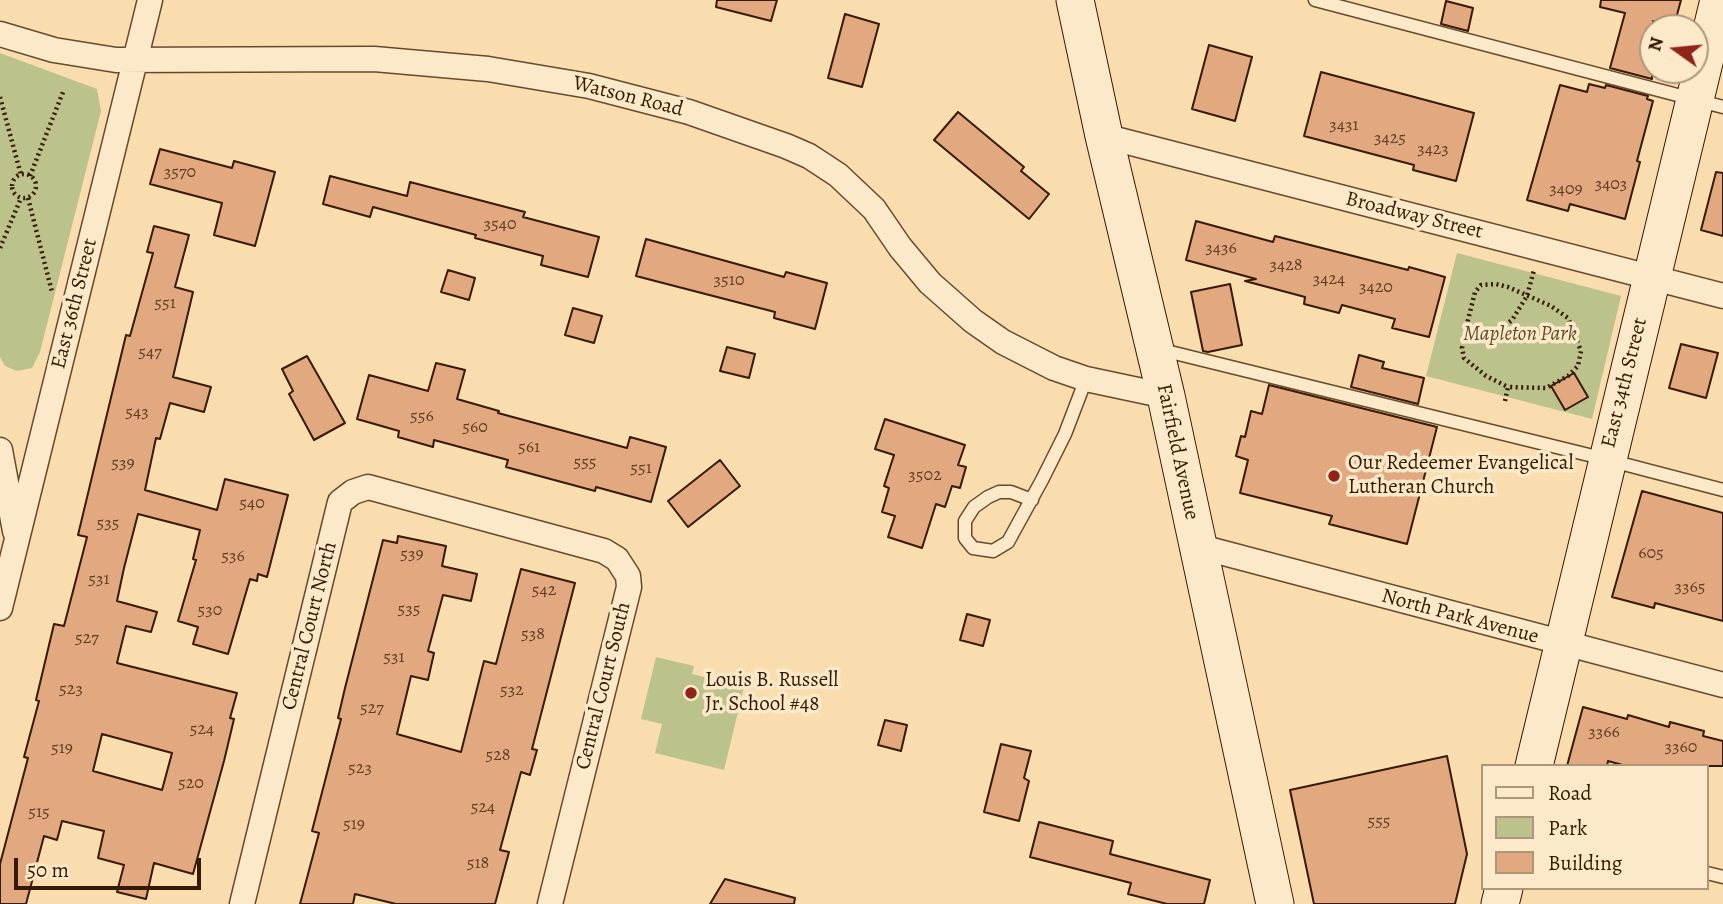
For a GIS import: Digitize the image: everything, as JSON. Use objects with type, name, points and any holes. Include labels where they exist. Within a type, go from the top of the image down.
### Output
[{"type":"street","name":"East 36th Street","points":[[0,608],[150,0]]},
{"type":"street","name":"Fairfield Avenue","points":[[1075,0],[1104,136],[1166,396],[1275,904]]},
{"type":"street","name":"East 34th Street","points":[[1534,764],[1651,278],[1709,103],[1719,0]]},
{"type":"street","name":"Watson Road","points":[[0,34],[30,44],[116,60],[374,59],[488,69],[624,94],[744,130],[809,156],[838,175],[874,209],[929,283],[973,321],[1023,353],[1086,379],[1166,396]]},
{"type":"street","name":"Broadway Street","points":[[1104,136],[1723,296]]},
{"type":"street","points":[[0,450],[17,542]]},
{"type":"street","name":"Central Court North","points":[[243,904],[341,502],[353,492],[368,487],[490,519]]},
{"type":"street","name":"Central Court South","points":[[490,519],[607,552],[620,562],[628,581],[550,904]]},
{"type":"street","name":"North Park Avenue","points":[[1197,546],[1723,685]]},
{"type":"lane","points":[[1315,0],[1709,103]]},
{"type":"lane","points":[[1154,348],[1606,459],[1723,491]]},
{"type":"lane","points":[[1032,500],[1012,492],[999,492],[988,497],[974,507],[965,521],[965,538],[973,548],[993,551],[1008,542],[1032,500],[1065,433],[1086,379]]},
{"type":"path","points":[[30,176],[64,92]]},
{"type":"path","points":[[0,97],[21,175]]},
{"type":"path","points":[[21,175],[30,176],[36,186],[34,193],[28,198],[21,198],[15,194],[12,186],[14,179],[21,175]]},
{"type":"path","points":[[0,248],[21,198]]},
{"type":"path","points":[[28,198],[54,298]]},
{"type":"path","points":[[1464,340],[1496,332],[1512,320],[1527,296],[1534,270]]},
{"type":"path","points":[[1496,284],[1527,296],[1551,306],[1568,318],[1581,351],[1578,366],[1568,376],[1546,388],[1508,387],[1486,376],[1464,358],[1462,348],[1475,292],[1481,285],[1496,284]]},
{"type":"path","points":[[1505,401],[1508,387]]},
{"type":"green space","points":[[0,53],[97,89],[101,111],[40,352],[32,368],[17,371],[5,366],[0,357]]},
{"type":"green space","name":"Mapleton Park","points":[[1457,253],[1621,296],[1592,419],[1426,376]]},
{"type":"green space","points":[[656,657],[694,666],[692,674],[744,687],[724,770],[655,753],[662,724],[641,719]]},
{"type":"building","points":[[717,0],[777,0],[771,21],[716,7]]},
{"type":"building","points":[[1601,0],[1681,0],[1677,14],[1639,14],[1639,76],[1610,68],[1625,13],[1600,7]]},
{"type":"building","points":[[1446,1],[1473,8],[1468,31],[1441,24]]},
{"type":"building","points":[[845,14],[879,24],[862,87],[828,78]]},
{"type":"building","points":[[1209,45],[1252,57],[1235,121],[1192,109]]},
{"type":"building","points":[[1321,72],[1474,113],[1456,181],[1413,170],[1414,165],[1304,136]]},
{"type":"building","points":[[1589,84],[1605,88],[1606,85],[1648,96],[1647,99],[1653,101],[1625,219],[1570,204],[1568,211],[1527,200],[1560,85],[1587,92]]},
{"type":"building","points":[[958,112],[1024,167],[1021,171],[1049,194],[1029,219],[934,140]]},
{"type":"building","points":[[160,149],[232,168],[234,161],[275,172],[255,246],[214,235],[222,203],[150,184]]},
{"type":"building","points":[[1716,172],[1723,173],[1723,236],[1701,230]]},
{"type":"building","points":[[330,176],[407,196],[410,182],[525,212],[523,217],[599,237],[588,277],[541,265],[543,256],[475,238],[476,235],[373,207],[370,217],[323,204]]},
{"type":"building","points":[[1196,221],[1273,242],[1275,236],[1445,277],[1429,337],[1392,328],[1395,319],[1342,305],[1339,313],[1304,304],[1305,297],[1245,281],[1256,279],[1186,260]]},
{"type":"building","points":[[154,226],[189,235],[175,287],[193,292],[173,377],[211,387],[204,412],[170,403],[160,439],[156,438],[145,490],[217,510],[225,479],[288,495],[267,577],[258,574],[257,581],[250,579],[228,654],[193,644],[198,627],[178,621],[196,560],[193,559],[200,530],[138,514],[124,568],[117,601],[157,612],[151,632],[126,626],[117,663],[237,693],[230,718],[234,719],[224,761],[193,874],[154,863],[146,899],[117,892],[124,865],[98,858],[104,831],[62,821],[57,840],[44,836],[26,904],[0,904],[0,864],[28,758],[24,757],[39,701],[36,700],[54,624],[64,626],[87,537],[78,535],[126,335],[130,336],[153,253],[147,252]],"holes":[[[102,734],[172,753],[162,790],[93,771]]]},
{"type":"building","points":[[646,239],[784,277],[786,272],[827,283],[815,329],[774,318],[775,312],[636,276]]},
{"type":"building","points":[[448,270],[475,278],[469,300],[441,292]]},
{"type":"building","points":[[1230,284],[1242,345],[1203,351],[1191,292]]},
{"type":"building","points":[[573,308],[602,316],[594,343],[565,335]]},
{"type":"building","points":[[1681,344],[1718,353],[1706,398],[1669,388]]},
{"type":"building","points":[[727,347],[755,354],[749,378],[720,371]]},
{"type":"building","points":[[1359,355],[1384,362],[1382,368],[1424,378],[1418,404],[1351,387]]},
{"type":"building","points":[[307,356],[345,423],[314,440],[289,394],[293,391],[282,369]]},
{"type":"building","points":[[436,363],[465,370],[457,399],[627,448],[630,437],[666,447],[651,502],[596,487],[595,491],[506,467],[508,460],[434,440],[433,447],[398,437],[399,431],[357,419],[369,375],[428,391]]},
{"type":"building","points":[[1574,373],[1588,397],[1565,410],[1551,386]]},
{"type":"building","name":"Our Redeemer Evangelical Lutheran Church","points":[[1269,385],[1437,427],[1407,544],[1329,524],[1332,516],[1240,493],[1248,460],[1236,456],[1241,436],[1245,437],[1251,411],[1262,414]]},
{"type":"building","points":[[885,419],[965,445],[958,465],[966,467],[960,488],[952,486],[945,507],[936,504],[922,548],[888,537],[895,516],[882,512],[889,488],[884,486],[894,455],[875,449]]},
{"type":"building","points":[[720,460],[740,486],[688,527],[668,501]]},
{"type":"building","points":[[1642,491],[1723,513],[1723,621],[1655,603],[1654,608],[1612,597]]},
{"type":"building","points":[[398,536],[446,546],[442,566],[477,574],[471,601],[443,595],[428,651],[434,653],[428,680],[411,676],[397,734],[461,752],[484,661],[496,664],[521,569],[575,583],[532,749],[537,750],[530,775],[521,772],[500,850],[509,852],[495,904],[396,904],[355,894],[353,904],[300,904],[319,833],[312,831],[383,540],[397,543]]},
{"type":"building","points":[[967,614],[990,620],[983,646],[960,640]]},
{"type":"building","points":[[1583,707],[1627,719],[1628,715],[1669,727],[1670,722],[1704,731],[1703,736],[1723,741],[1723,766],[1619,764],[1608,761],[1607,764],[1568,764]]},
{"type":"building","points":[[885,720],[907,725],[901,751],[878,745]]},
{"type":"building","points":[[1001,744],[1031,751],[1024,778],[1029,781],[1019,821],[984,812]]},
{"type":"building","points":[[1447,756],[1467,854],[1455,904],[1314,904],[1290,790]]},
{"type":"building","points":[[1039,822],[1113,841],[1110,854],[1210,880],[1204,904],[1167,904],[1128,894],[1131,883],[1030,857]]},
{"type":"building","points":[[725,879],[795,898],[794,904],[710,904]]},
{"type":"place","name":"Our Redeemer Evangelical Lutheran Church","points":[[1334,476]]},
{"type":"place","name":"Louis B. Russell Jr. School #48","points":[[691,693]]}]
